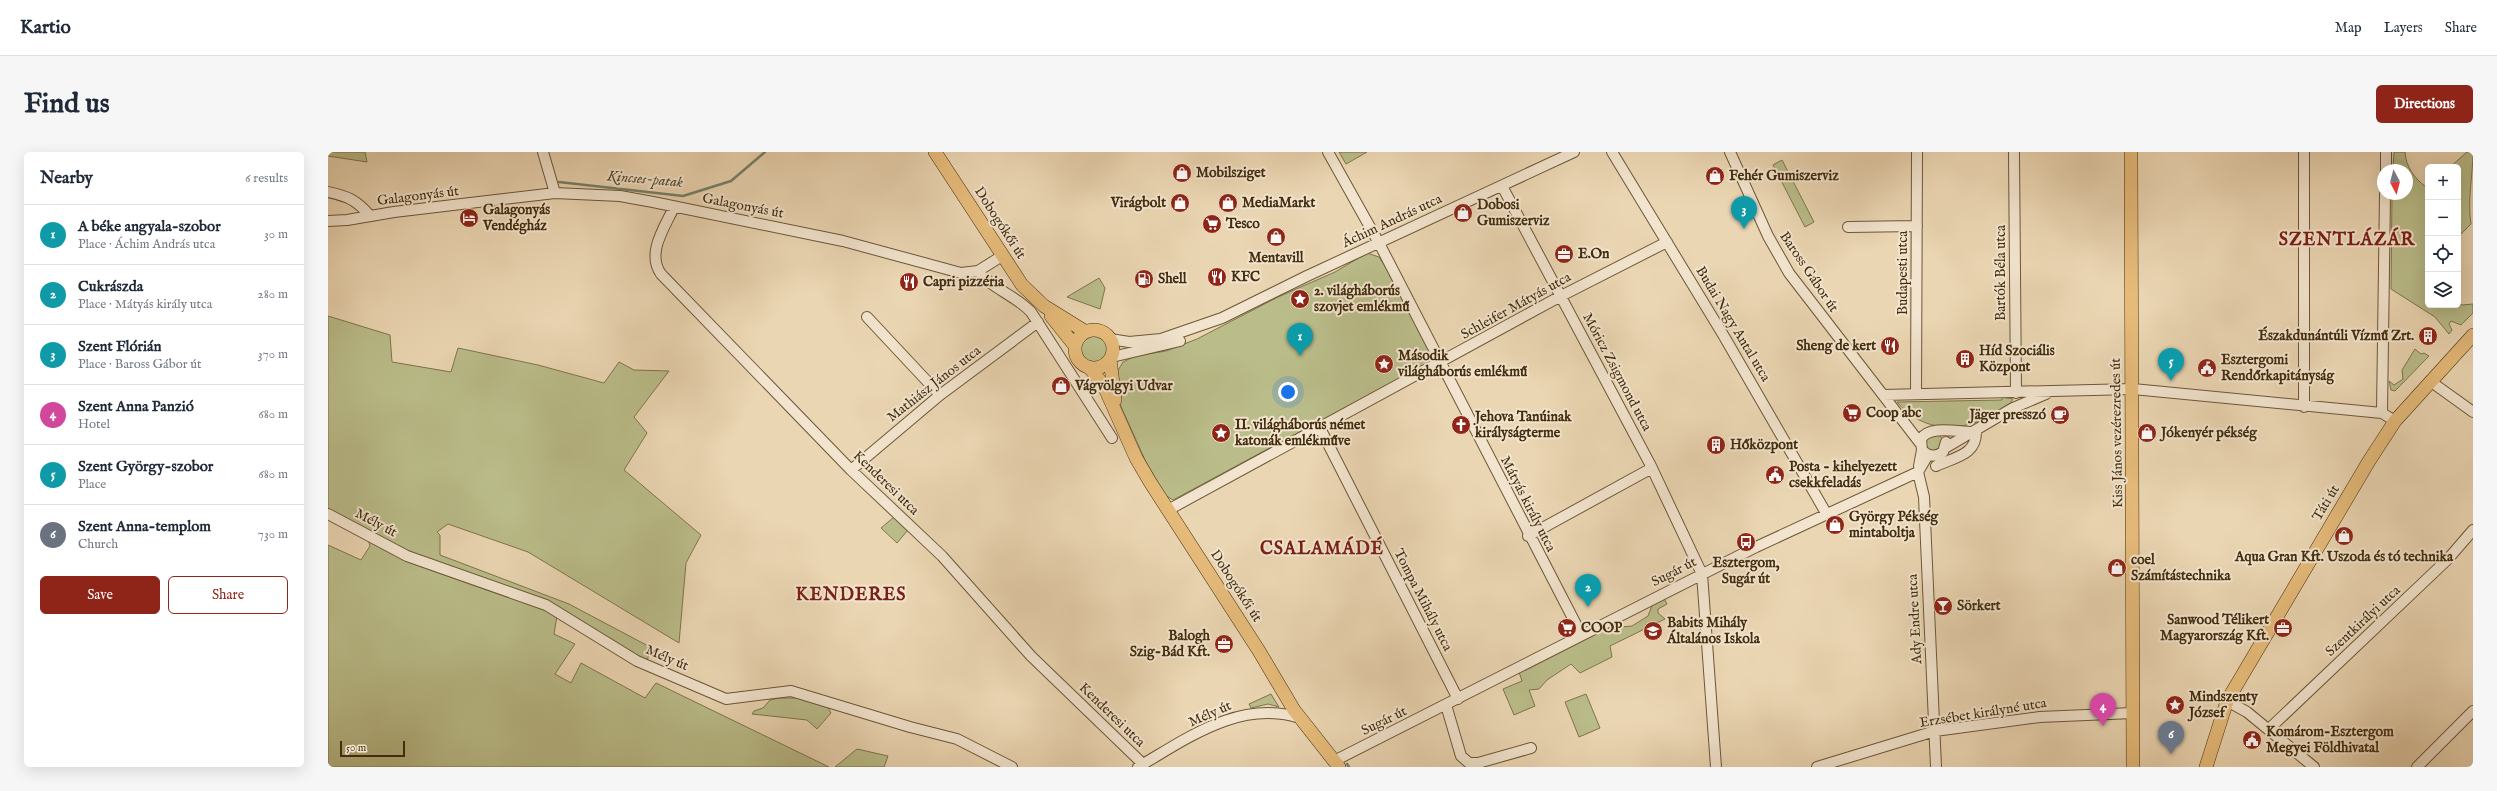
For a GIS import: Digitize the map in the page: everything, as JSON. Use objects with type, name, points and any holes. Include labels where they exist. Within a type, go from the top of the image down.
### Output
[{"type":"main road","name":"Dobogókői út","points":[[935,152],[1022,286],[1044,306],[1075,346]]},
{"type":"main road","name":"Kiss János vezérezredes út","points":[[2131,152],[2133,389],[2133,767]]},
{"type":"main road","name":"Dobogókői út","points":[[1044,306],[1086,332]]},
{"type":"main road","points":[[1100,330],[1110,339],[1113,348],[1111,358],[1102,366],[1089,367],[1078,359],[1075,346],[1078,338],[1086,332],[1100,330]]},
{"type":"main road","name":"Táti út","points":[[2206,767],[2227,701],[2364,468],[2395,421],[2430,381],[2473,336]]},
{"type":"main road","name":"Dobogókői út","points":[[1111,358],[1118,416]]},
{"type":"main road","name":"Dobogókői út","points":[[1089,367],[1104,386],[1136,458],[1168,510],[1300,718],[1336,764]]},
{"type":"street","points":[[543,152],[556,193]]},
{"type":"street","name":"Mátyás király utca","points":[[1328,152],[1379,243],[1528,536],[1581,634]]},
{"type":"street","name":"Áchim András utca","points":[[1110,339],[1129,342],[1156,340],[1174,336],[1222,318],[1574,152]]},
{"type":"street","name":"Budai Nagy Antal utca","points":[[1612,152],[1726,338],[1826,513]]},
{"type":"street","name":"Baross Gábor út","points":[[1730,152],[1768,236],[1789,273],[1883,395],[1903,418]]},
{"type":"street","name":"Budapesti utca","points":[[1916,394],[1917,152]]},
{"type":"street","name":"Bartók Béla utca","points":[[2014,152],[2016,393]]},
{"type":"street","points":[[2304,152],[2304,408]]},
{"type":"street","points":[[2386,152],[2386,164]]},
{"type":"street","name":"Móricz Zsigmond utca","points":[[1502,186],[1652,468],[1702,574]]},
{"type":"street","points":[[328,192],[349,197],[361,205],[370,216]]},
{"type":"street","name":"Galagonyás út","points":[[328,221],[556,193],[620,196],[843,241],[952,271],[978,271]]},
{"type":"street","points":[[2382,413],[2385,200]]},
{"type":"street","name":"Kenderesi utca","points":[[674,207],[655,251],[657,268],[851,470],[942,556],[1031,656],[1140,766]]},
{"type":"street","points":[[1848,227],[1917,226]]},
{"type":"street","name":"Schleifer Mátyás utca","points":[[1168,510],[1441,363],[1561,296],[1667,242]]},
{"type":"street","points":[[1002,256],[978,271],[985,280],[1024,305],[1038,322],[1112,438]]},
{"type":"street","points":[[867,318],[940,395]]},
{"type":"street","name":"Áchim András utca","points":[[1111,358],[1189,338],[1210,327],[1222,318]]},
{"type":"street","name":"Mathiász János utca","points":[[851,470],[940,395],[1038,322]]},
{"type":"street","points":[[2430,381],[2473,412]]},
{"type":"street","points":[[1883,395],[2133,389],[2304,408],[2382,413],[2395,421]]},
{"type":"street","points":[[1903,418],[1924,449],[1940,454],[1945,448],[2013,408],[2051,392]]},
{"type":"street","points":[[1903,418],[1926,432],[1974,431]]},
{"type":"street","name":"Tompa Mihály utca","points":[[1320,428],[1458,699]]},
{"type":"street","points":[[1938,431],[1944,436],[1945,448]]},
{"type":"street","points":[[1936,466],[1973,449],[1976,442],[1974,431]]},
{"type":"street","points":[[1918,472],[1924,449],[1926,432]]},
{"type":"street","points":[[1528,536],[1652,468]]},
{"type":"street","name":"Sugár út","points":[[1336,764],[1581,634],[1826,513],[1918,472]]},
{"type":"street","name":"Ady Endre utca","points":[[1918,472],[1924,497],[1936,767]]},
{"type":"street","name":"Mély út","points":[[328,514],[407,556],[546,605],[637,661],[726,699],[791,691],[910,727],[957,739],[1012,767]]},
{"type":"street","name":"Szentkirályi utca","points":[[2269,729],[2448,559],[2473,530]]},
{"type":"street","points":[[1702,574],[1716,767]]},
{"type":"street","points":[[2227,701],[2247,712],[2314,767]]},
{"type":"street","points":[[1446,705],[1461,756],[1469,763],[1478,764],[1531,748]]},
{"type":"street","name":"Mély út","points":[[1140,766],[1229,719],[1268,711],[1300,718]]},
{"type":"street","points":[[2417,767],[2473,711]]},
{"type":"street","name":"Erzsébet királyné utca","points":[[1818,767],[1934,731],[2040,717],[2134,713]]},
{"type":"green space","points":[[328,152],[365,152],[367,162],[328,156]]},
{"type":"green space","points":[[1339,152],[1367,152],[1346,164]]},
{"type":"green space","points":[[2394,152],[2405,152],[2408,164],[2393,164]]},
{"type":"green space","points":[[2467,152],[2473,152],[2470,197],[2471,224],[2461,234],[2461,164],[2453,164]]},
{"type":"green space","points":[[1782,160],[1814,222],[1805,227],[1773,165]]},
{"type":"green space","points":[[2413,175],[2425,186],[2425,308],[2461,308],[2461,304],[2473,304],[2473,313],[2461,325],[2451,321],[2449,324],[2452,330],[2449,334],[2435,317],[2391,289],[2392,200],[2413,200]]},
{"type":"green space","points":[[1367,253],[1379,257],[1393,278],[1435,359],[1173,500],[1165,495],[1145,460],[1119,402],[1117,372],[1123,362],[1135,356],[1166,351],[1197,339],[1278,297],[1335,272]]},
{"type":"green space","points":[[1099,278],[1105,288],[1100,309],[1067,297]]},
{"type":"green space","points":[[328,316],[390,335],[392,362],[451,372],[458,348],[538,365],[604,383],[619,362],[634,370],[669,371],[634,417],[647,433],[624,470],[701,535],[686,563],[679,643],[528,552],[448,524],[437,532],[440,535],[440,555],[569,604],[652,648],[647,660],[557,616],[554,634],[575,644],[555,674],[571,683],[581,663],[645,698],[656,683],[829,767],[328,767],[328,545],[361,560],[370,546],[365,528],[328,510]]},
{"type":"green space","points":[[1094,333],[1105,338],[1110,349],[1105,360],[1094,365],[1083,360],[1078,349],[1083,338]]},
{"type":"green space","points":[[2415,349],[2421,354],[2424,353],[2429,356],[2395,391],[2391,390],[2389,381],[2394,385],[2403,379],[2402,370]]},
{"type":"green space","points":[[2002,397],[2013,399],[2000,411],[1981,420],[1956,427],[1943,427],[1918,420],[1897,402],[2002,400]]},
{"type":"green space","points":[[1939,435],[1943,440],[1939,452],[1927,450],[1924,442],[1927,436]]},
{"type":"green space","points":[[894,517],[908,530],[897,543],[881,528]]},
{"type":"green space","points":[[1664,598],[1667,604],[1658,609],[1658,613],[1665,619],[1610,646],[1612,657],[1580,673],[1571,664],[1547,680],[1539,689],[1529,690],[1535,706],[1514,715],[1503,689],[1522,681],[1519,672],[1607,628],[1632,626],[1648,616],[1653,603]]},
{"type":"green space","points":[[1271,694],[1279,707],[1268,704],[1251,708],[1249,704]]},
{"type":"green space","points":[[1586,694],[1600,728],[1579,737],[1565,702]]},
{"type":"green space","points":[[780,698],[802,698],[827,706],[831,713],[817,729],[807,720],[752,714],[754,711],[763,708],[770,700]]},
{"type":"green space","points":[[857,749],[888,756],[884,767],[835,767]]},
{"type":"waterway","name":"Kincses-patak","points":[[559,182],[683,196],[731,181],[765,152]]},
{"type":"place","name":"Mobilsziget","points":[[1182,173]]},
{"type":"place","name":"Fehér Gumiszerviz","points":[[1715,176]]},
{"type":"place","name":"Virágbolt","points":[[1180,203]]},
{"type":"place","name":"MediaMarkt","points":[[1228,203]]},
{"type":"place","name":"Dobosi Gumiszerviz","points":[[1463,213]]},
{"type":"place","name":"Galagonyás Vendégház","points":[[469,218]]},
{"type":"place","name":"Tesco","points":[[1212,224]]},
{"type":"place","name":"Szent Flórián","points":[[1744,229]]},
{"type":"place","name":"Mentavill","points":[[1276,237]]},
{"type":"place","name":"E.On","points":[[1564,254]]},
{"type":"place","name":"KFC","points":[[1217,277]]},
{"type":"place","name":"Shell","points":[[1144,279]]},
{"type":"place","name":"Capri pizzéria","points":[[909,282]]},
{"type":"place","name":"2. világháborús szovjet emlékmű","points":[[1300,299]]},
{"type":"place","name":"Északdunántúli Vízmű Zrt.","points":[[2428,336]]},
{"type":"place","name":"Sheng de kert","points":[[1890,346]]},
{"type":"place","name":"A béke angyala-szobor","points":[[1300,356]]},
{"type":"place","name":"Híd Szociális Központ","points":[[1965,359]]},
{"type":"place","name":"Második világháborús emlékmű","points":[[1384,364]]},
{"type":"place","name":"Esztergomi Rendőrkapitányság","points":[[2207,368]]},
{"type":"place","name":"Szent György-szobor","points":[[2171,381]]},
{"type":"place","name":"Vágvölgyi Udvar","points":[[1061,386]]},
{"type":"place","name":"Coop abc","points":[[1852,413]]},
{"type":"place","name":"Jäger presszó","points":[[2060,415]]},
{"type":"place","name":"Jehova Tanúinak királyságterme","points":[[1461,425]]},
{"type":"place","name":"II. világháborús német katonák emlékműve","points":[[1221,433]]},
{"type":"place","name":"Jókenyér pékség","points":[[2147,433]]},
{"type":"place","name":"Hőközpont","points":[[1716,445]]},
{"type":"place","name":"Posta - kihelyezett csekkfeladás","points":[[1775,475]]},
{"type":"place","name":"György Pékség mintaboltja","points":[[1835,525]]},
{"type":"place","name":"Aqua Gran Kft. Uszoda és tó technika","points":[[2344,536]]},
{"type":"place","name":"Esztergom, Sugár út","points":[[1746,542]]},
{"type":"place","name":"coel Számítástechnika","points":[[2117,568]]},
{"type":"place","name":"Sörkert","points":[[1943,606]]},
{"type":"place","name":"Cukrászda","points":[[1588,607]]},
{"type":"place","name":"COOP","points":[[1567,628]]},
{"type":"place","name":"Sanwood Télikert Magyarország Kft.","points":[[2283,628]]},
{"type":"place","name":"Babits Mihály Általános Iskola","points":[[1653,631]]},
{"type":"place","name":"Balogh Szig-Bád Kft.","points":[[1224,644]]},
{"type":"place","name":"Mindszenty József","points":[[2175,705]]},
{"type":"place","name":"Szent Anna Panzió","points":[[2103,726]]},
{"type":"place","name":"Komárom-Esztergom Megyei Földhivatal","points":[[2252,740]]},
{"type":"place","name":"Szent Anna-templom","points":[[2171,754]]},
{"type":"district","name":"SZENTLÁZÁR","points":[[2347,240]]},
{"type":"district","name":"CSALAMÁDÉ","points":[[1322,549]]},
{"type":"district","name":"KENDERES","points":[[851,595]]}]
